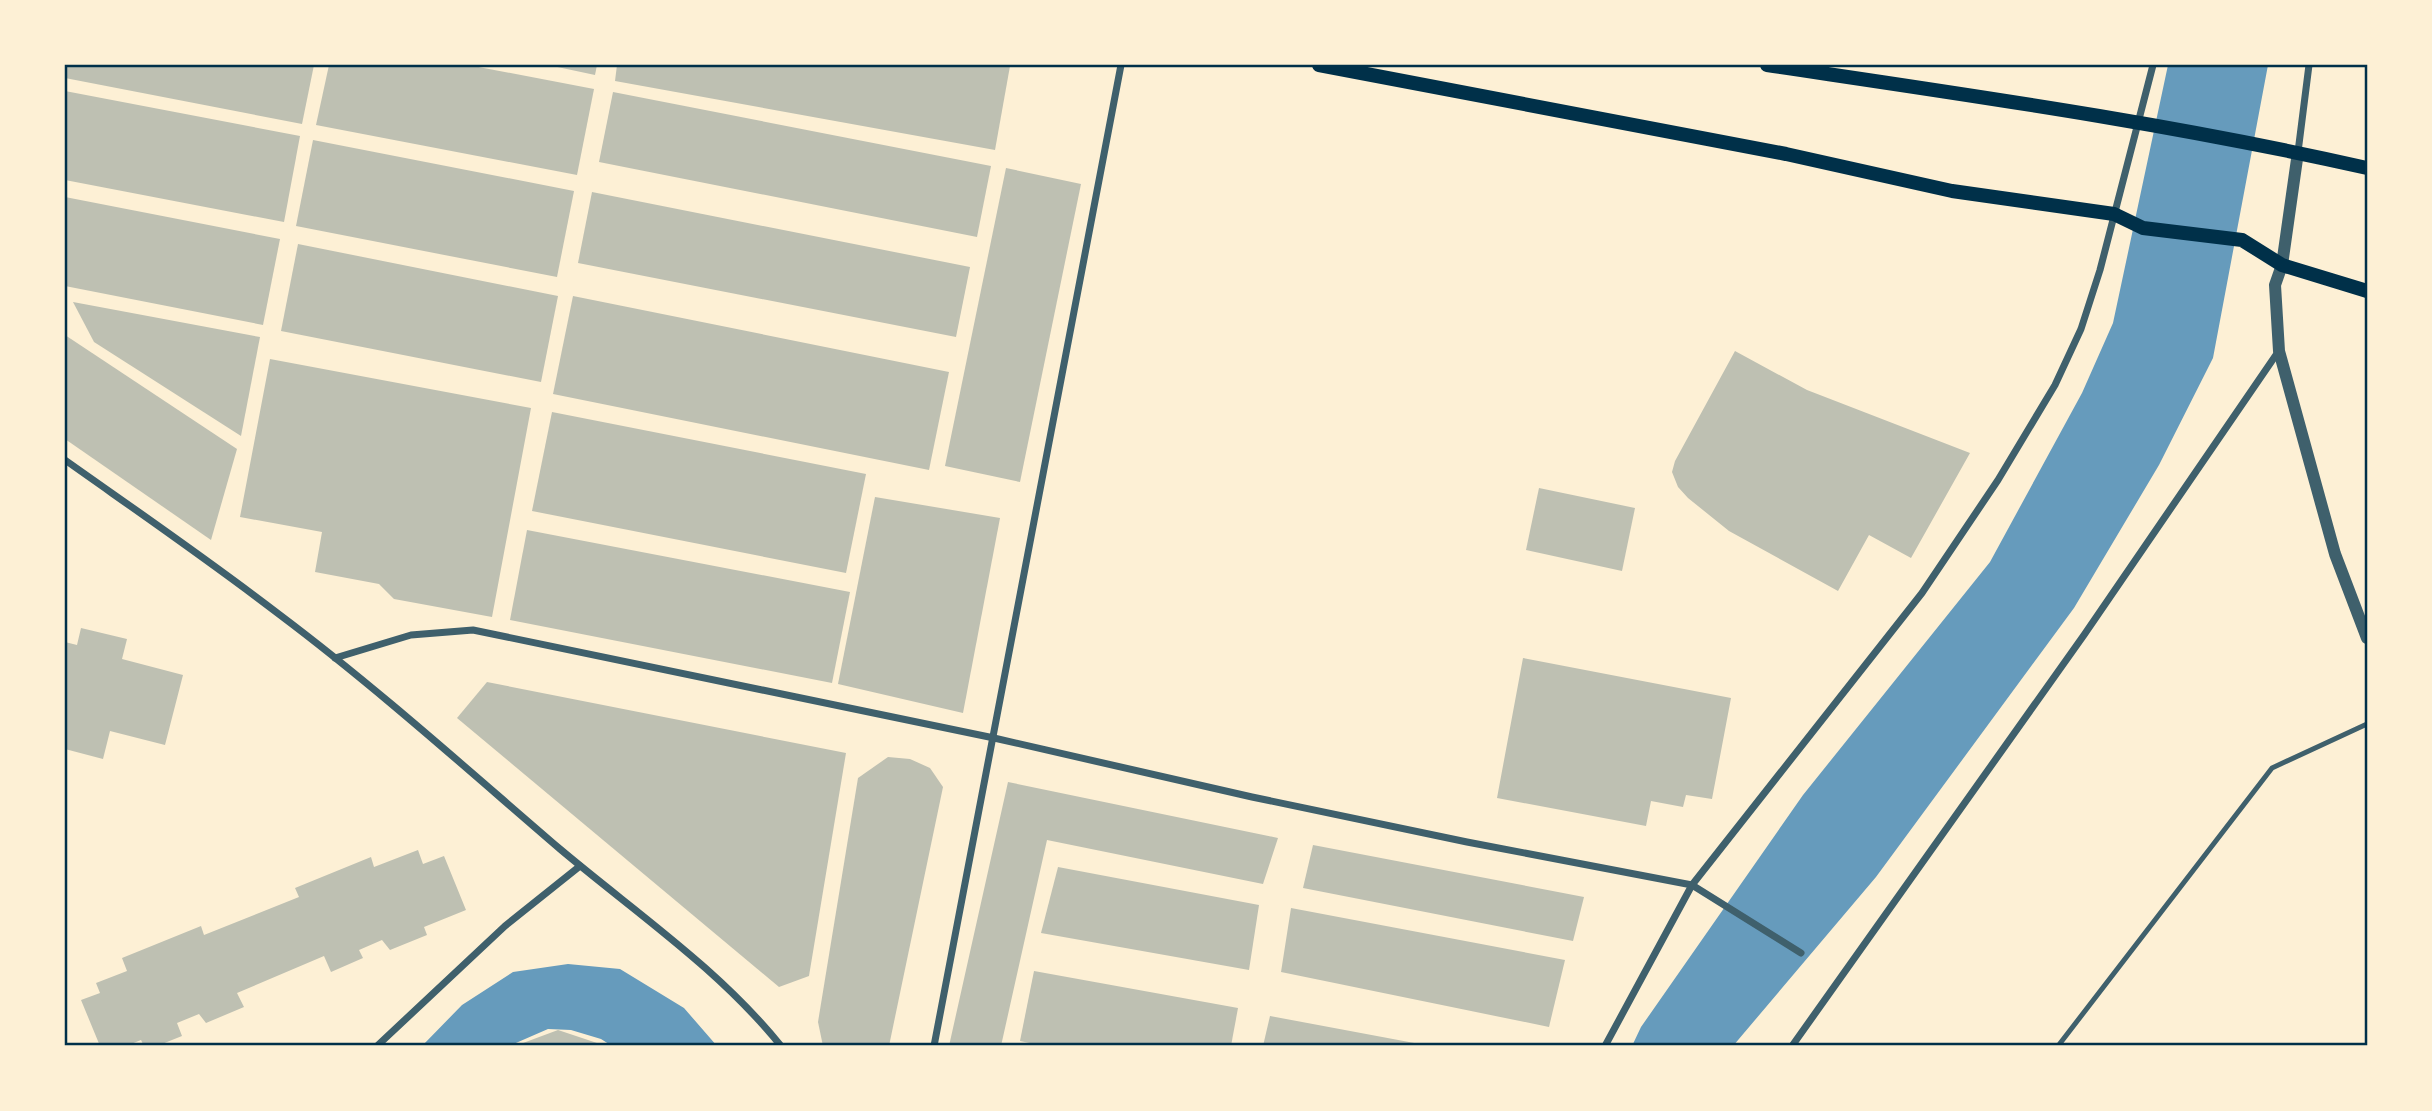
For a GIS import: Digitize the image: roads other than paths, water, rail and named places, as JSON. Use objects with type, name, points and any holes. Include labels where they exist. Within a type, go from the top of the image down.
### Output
[{"type":"main road","points":[[1320,65],[1786,154],[1952,191],[2114,214],[2143,228],[2242,240],[2282,265],[2367,292]]},
{"type":"main road","points":[[1767,65],[2162,127],[2253,143],[2367,168]]},
{"type":"street","points":[[934,1046],[1121,65]]},
{"type":"street","points":[[1605,1046],[1692,885],[1922,593],[1998,480],[2055,385],[2081,329],[2100,270],[2153,65]]},
{"type":"street","points":[[2309,65],[2282,265],[2275,285],[2279,351],[2335,554],[2367,638]]},
{"type":"street","points":[[1792,1046],[2084,635],[2279,351]]},
{"type":"street","points":[[65,460],[281,615],[335,658],[580,866],[694,958],[760,1020],[781,1046]]},
{"type":"street","points":[[335,658],[411,635],[473,631],[993,738],[1252,797],[1692,885],[1801,953]]},
{"type":"street","points":[[377,1046],[505,926],[580,866]]},
{"type":"lane","points":[[2058,1046],[2273,768],[2367,724]]},
{"type":"water","points":[[2168,65],[2268,65],[2213,358],[2159,465],[2074,608],[1876,877],[1733,1046],[1632,1046],[1641,1027],[1803,795],[1990,562],[2082,393],[2113,323]]},
{"type":"water","points":[[568,964],[620,969],[684,1008],[717,1046],[612,1046],[601,1039],[571,1030],[548,1029],[509,1046],[422,1046],[462,1005],[513,972]]}]
